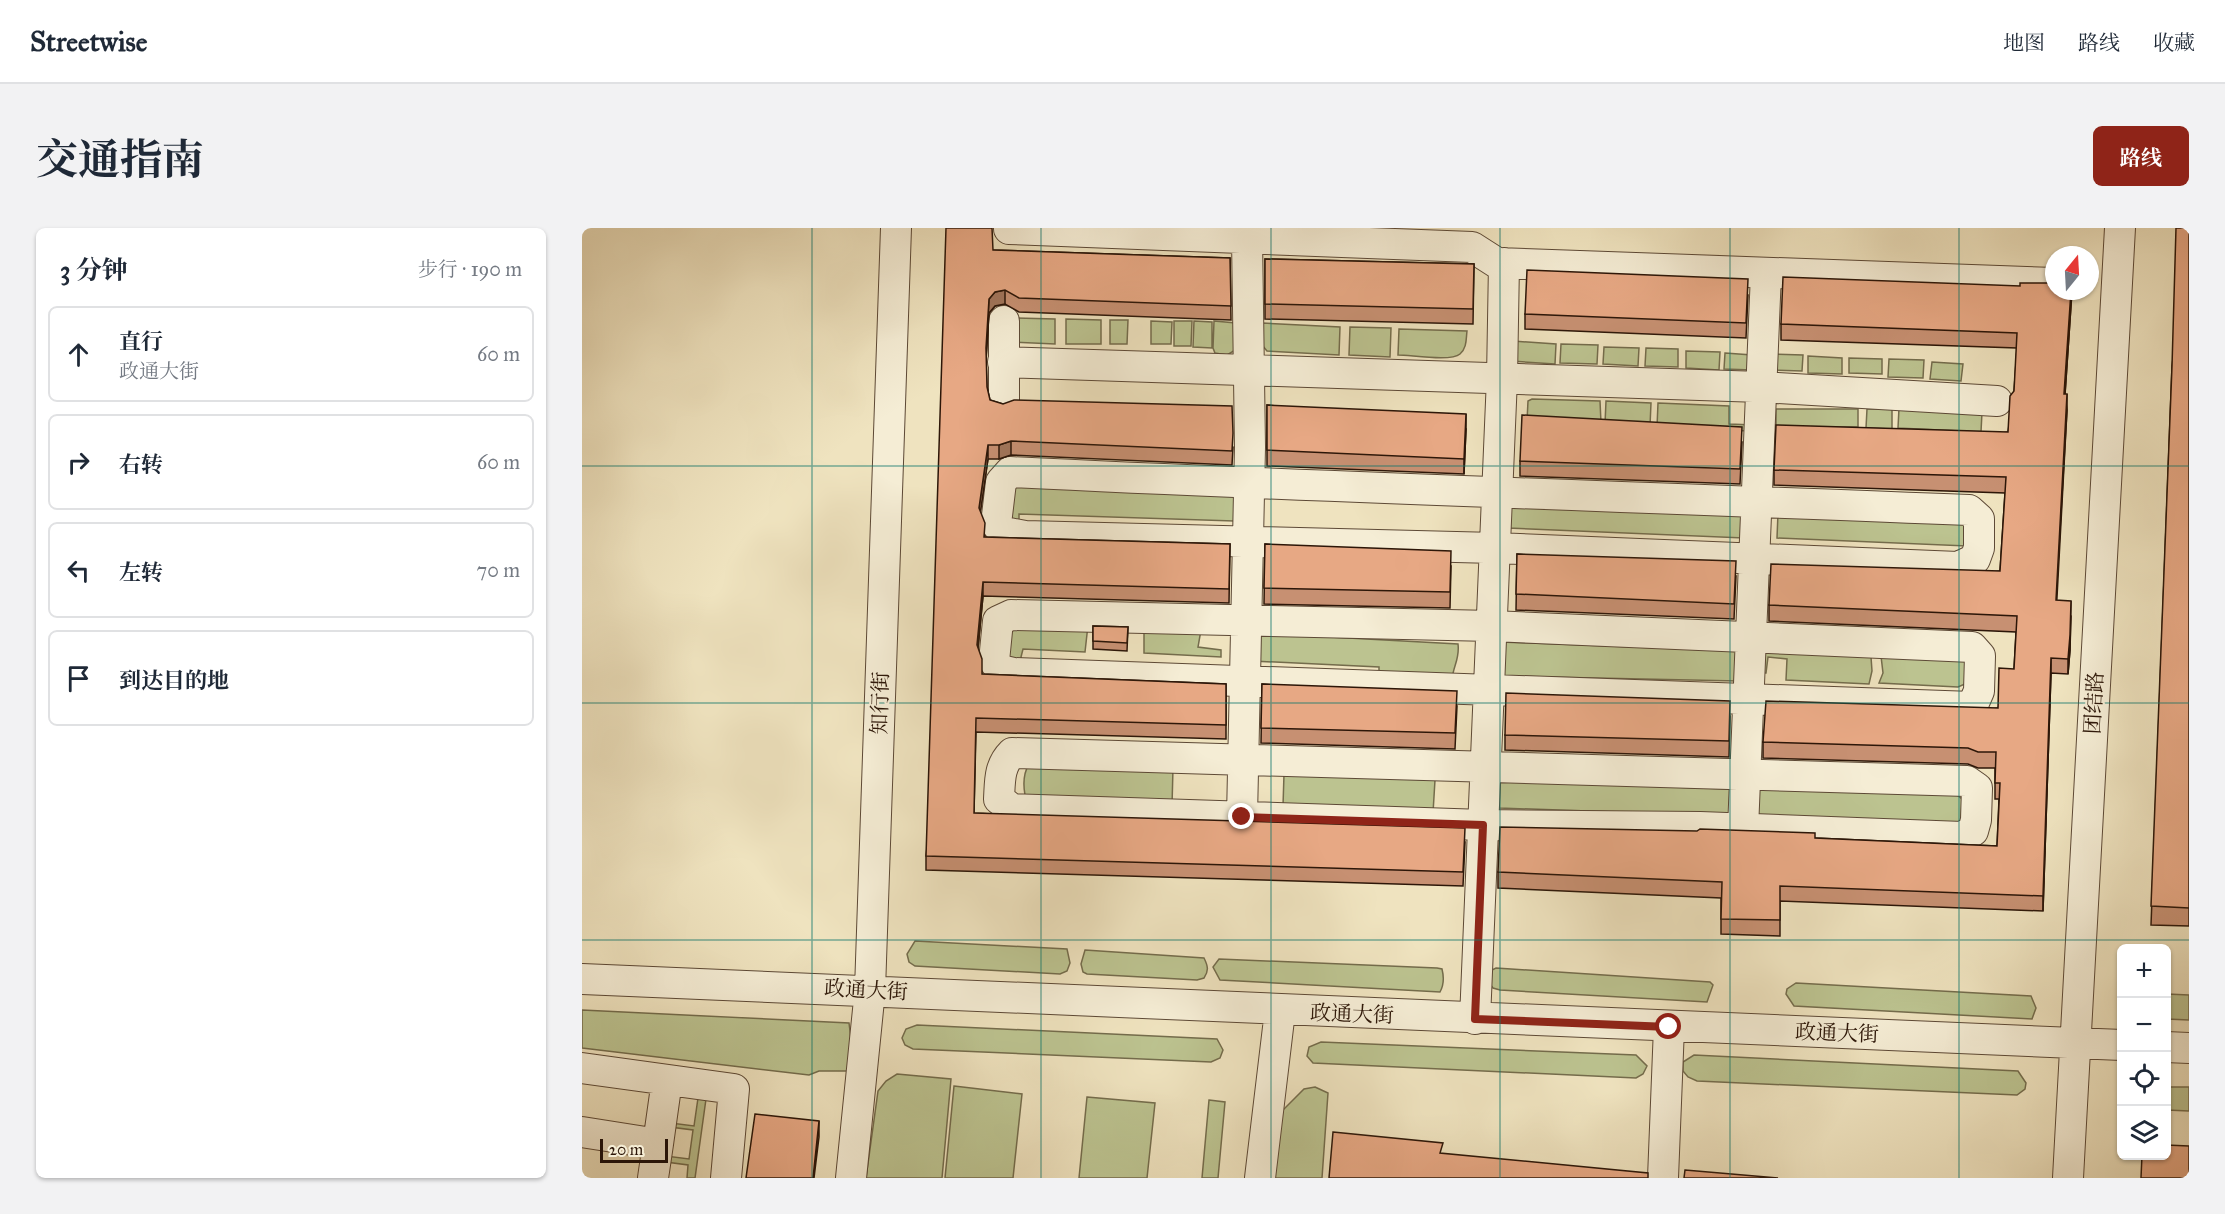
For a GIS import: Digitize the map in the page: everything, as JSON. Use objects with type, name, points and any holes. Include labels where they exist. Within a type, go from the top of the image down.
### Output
[{"type":"street","name":"知行街","points":[[852,1178],[870,990],[896,228]]},
{"type":"street","name":"团结路","points":[[2068,1178],[2076,1043],[2103,285],[2120,228]]},
{"type":"street","points":[[1009,229],[1472,247],[1497,263],[2045,283]]},
{"type":"street","points":[[1242,817],[1249,484],[1247,238]]},
{"type":"street","points":[[1475,1019],[1498,491],[1504,263]]},
{"type":"street","points":[[1743,829],[1766,273]]},
{"type":"street","points":[[1004,321],[1004,401]]},
{"type":"street","points":[[1003,362],[1761,387],[1997,401]]},
{"type":"street","points":[[1010,472],[1249,484],[1498,491],[1969,510],[1979,519],[1980,548],[1975,559],[1958,567],[1495,548],[1025,536],[1004,532],[996,524],[1001,482],[1010,472]]},
{"type":"street","points":[[1011,615],[1492,626],[1972,647],[1980,656],[1978,691],[1972,707],[1489,692],[1014,673],[1001,670],[994,661],[998,621],[1011,615]]},
{"type":"street","points":[[1012,753],[1486,766],[1967,781],[1977,788],[1977,820],[1973,831],[1962,837],[1743,829],[1483,825],[1012,809],[999,799],[1001,772],[1005,760],[1012,753]]},
{"type":"street","name":"政通大街","points":[[582,979],[870,990],[1280,1011],[2117,1045]]},
{"type":"street","points":[[1260,1178],[1280,1011]]},
{"type":"street","points":[[1663,1178],[1669,1027]]},
{"type":"street","points":[[2171,1047],[2189,1048]]},
{"type":"street","points":[[582,1068],[734,1089],[726,1178]]},
{"type":"street","points":[[653,1178],[667,1080]]},
{"type":"street","points":[[582,1132],[658,1144]]},
{"type":"green space","points":[[1013,318],[1055,319],[1055,344],[1013,342]]},
{"type":"green space","points":[[1066,319],[1101,320],[1101,344],[1066,344]]},
{"type":"green space","points":[[1110,320],[1128,320],[1127,344],[1110,344]]},
{"type":"green space","points":[[1151,321],[1172,322],[1171,344],[1151,344]]},
{"type":"green space","points":[[1174,321],[1192,321],[1191,346],[1174,346]]},
{"type":"green space","points":[[1194,321],[1212,322],[1212,348],[1193,347]]},
{"type":"green space","points":[[1214,321],[1236,323],[1237,349],[1227,355],[1215,353],[1213,348]]},
{"type":"green space","points":[[1262,323],[1340,327],[1339,355],[1267,351],[1262,345]]},
{"type":"green space","points":[[1350,327],[1391,328],[1390,357],[1349,355]]},
{"type":"green space","points":[[1399,329],[1467,331],[1466,343],[1460,354],[1448,358],[1398,355]]},
{"type":"green space","points":[[1513,341],[1556,344],[1555,364],[1511,361]]},
{"type":"green space","points":[[1561,344],[1598,345],[1597,364],[1560,363]]},
{"type":"green space","points":[[1604,347],[1639,348],[1638,366],[1603,364]]},
{"type":"green space","points":[[1646,348],[1678,349],[1678,367],[1645,366]]},
{"type":"green space","points":[[1686,351],[1720,352],[1719,370],[1686,368]]},
{"type":"green space","points":[[1725,353],[1752,355],[1752,370],[1724,369]]},
{"type":"green space","points":[[1774,354],[1803,355],[1802,371],[1773,370]]},
{"type":"green space","points":[[1808,356],[1842,358],[1842,374],[1808,373]]},
{"type":"green space","points":[[1849,358],[1882,359],[1882,374],[1849,373]]},
{"type":"green space","points":[[1889,359],[1924,360],[1923,378],[1888,377]]},
{"type":"green space","points":[[1932,362],[1963,364],[1961,381],[1930,379]]},
{"type":"green space","points":[[1532,399],[1600,401],[1601,423],[1527,421],[1528,401]]},
{"type":"green space","points":[[1606,401],[1651,403],[1650,426],[1605,424]]},
{"type":"green space","points":[[1658,403],[1729,406],[1729,424],[1753,425],[1749,431],[1657,427]]},
{"type":"green space","points":[[1899,408],[1982,412],[1981,432],[1898,428]]},
{"type":"green space","points":[[1776,409],[1858,409],[1858,427],[1776,427]]},
{"type":"green space","points":[[1867,409],[1892,409],[1892,429],[1866,428]]},
{"type":"green space","points":[[1011,485],[1235,494],[1234,521],[1019,514],[1019,522],[1005,521]]},
{"type":"green space","points":[[1510,503],[1744,511],[1744,538],[1508,528]]},
{"type":"green space","points":[[1778,513],[1968,521],[1967,546],[1777,538]]},
{"type":"green space","points":[[1088,625],[1085,652],[1023,649],[1021,657],[1023,665],[1004,662],[1002,631]]},
{"type":"green space","points":[[1144,627],[1201,630],[1198,647],[1221,650],[1221,657],[1144,653]]},
{"type":"green space","points":[[1254,633],[1458,644],[1458,654],[1452,680],[1379,673],[1379,667],[1252,661]]},
{"type":"green space","points":[[1501,642],[1738,651],[1738,681],[1498,676]]},
{"type":"green space","points":[[1760,651],[1871,657],[1872,671],[1869,684],[1786,680],[1787,659],[1768,657],[1766,673],[1759,673]]},
{"type":"green space","points":[[1881,656],[1971,660],[1965,684],[1958,687],[1879,683],[1883,673]]},
{"type":"green space","points":[[1029,764],[1173,768],[1172,806],[1025,795],[1024,779]]},
{"type":"green space","points":[[1284,774],[1435,780],[1433,813],[1283,806]]},
{"type":"green space","points":[[1500,781],[1730,789],[1729,816],[1499,808]]},
{"type":"green space","points":[[1754,786],[1957,795],[1962,799],[1961,827],[1752,816]]},
{"type":"green space","points":[[915,941],[1067,949],[1070,963],[1067,971],[1060,974],[915,966],[909,962],[907,954]]},
{"type":"green space","points":[[1085,950],[1204,958],[1207,971],[1204,978],[1197,980],[1087,974],[1083,972],[1081,964]]},
{"type":"green space","points":[[1219,959],[1437,968],[1442,969],[1443,981],[1440,992],[1220,980],[1213,967]]},
{"type":"green space","points":[[1496,968],[1710,982],[1713,985],[1707,1002],[1500,990],[1493,988],[1487,980],[1490,971]]},
{"type":"green space","points":[[1796,983],[2031,996],[2036,1008],[2032,1019],[1794,1006],[1786,994],[1787,989]]},
{"type":"green space","points":[[2171,994],[2189,995],[2189,1020],[2171,1019]]},
{"type":"green space","points":[[582,1010],[849,1023],[852,1047],[847,1071],[819,1071],[809,1075],[582,1048]]},
{"type":"green space","points":[[917,1025],[1217,1039],[1223,1050],[1220,1058],[1211,1062],[913,1049],[905,1045],[902,1038],[906,1029]]},
{"type":"green space","points":[[1321,1042],[1636,1055],[1647,1066],[1643,1074],[1636,1078],[1313,1063],[1307,1056],[1309,1047]]},
{"type":"green space","points":[[1694,1055],[2018,1071],[2026,1083],[2025,1089],[2017,1095],[1697,1081],[1688,1077],[1683,1071],[1683,1062]]},
{"type":"green space","points":[[897,1074],[951,1079],[942,1178],[866,1178],[878,1091],[886,1081]]},
{"type":"green space","points":[[954,1086],[1022,1094],[1013,1178],[945,1178]]},
{"type":"green space","points":[[1315,1087],[1328,1093],[1322,1178],[1274,1178],[1282,1111],[1304,1089]]},
{"type":"green space","points":[[2171,1087],[2189,1087],[2189,1111],[2171,1110]]},
{"type":"green space","points":[[1087,1097],[1155,1103],[1147,1178],[1079,1178]]},
{"type":"green space","points":[[698,1098],[706,1099],[695,1178],[687,1178],[688,1165],[666,1162],[666,1156],[689,1159],[693,1130],[670,1127],[671,1123],[694,1126]]},
{"type":"green space","points":[[1209,1100],[1225,1102],[1218,1178],[1202,1178]]},
{"type":"building","points":[[946,228],[992,228],[993,250],[1230,258],[1231,306],[1019,298],[1005,290],[995,292],[989,299],[986,348],[987,387],[990,400],[1003,404],[1014,400],[1232,406],[1233,433],[1232,451],[1011,441],[999,445],[988,445],[979,508],[985,523],[984,537],[1230,544],[1229,589],[983,582],[977,645],[982,659],[982,674],[1226,684],[1226,725],[976,718],[974,813],[1465,828],[1463,872],[926,856]]},
{"type":"building","points":[[2176,228],[2189,228],[2189,908],[2151,906]]},
{"type":"building","points":[[1265,259],[1474,264],[1473,309],[1265,304]]},
{"type":"building","points":[[1527,270],[1748,279],[1746,323],[1525,314]]},
{"type":"building","points":[[1783,277],[2020,286],[2020,283],[2045,283],[2045,300],[2070,300],[2064,394],[2067,394],[2056,600],[2071,601],[2070,635],[2068,659],[2051,658],[2043,896],[1780,886],[1780,920],[1721,919],[1722,882],[1498,872],[1500,827],[1697,831],[1700,829],[1815,833],[1815,838],[1997,846],[2000,783],[1995,783],[1996,752],[1978,752],[1968,748],[1763,742],[1766,701],[1998,708],[1999,668],[2014,669],[2017,616],[1769,605],[1771,564],[2000,571],[2006,477],[1774,470],[1776,425],[2008,432],[2010,396],[2014,391],[2017,333],[1781,324]]},
{"type":"building","points":[[1267,405],[1466,414],[1464,459],[1267,450]]},
{"type":"building","points":[[1522,415],[1742,427],[1740,469],[1520,461]]},
{"type":"building","points":[[1265,544],[1451,551],[1450,592],[1264,588]]},
{"type":"building","points":[[1517,554],[1736,561],[1734,604],[1516,594]]},
{"type":"building","points":[[1093,626],[1128,627],[1127,643],[1093,641]]},
{"type":"building","points":[[1262,684],[1457,691],[1455,733],[1261,728]]},
{"type":"building","points":[[1506,693],[1730,701],[1729,741],[1505,735]]},
{"type":"building","points":[[755,1114],[819,1121],[813,1178],[746,1178]]},
{"type":"building","points":[[1333,1132],[1443,1143],[1440,1153],[1648,1173],[1648,1178],[1329,1178]]},
{"type":"building","points":[[2171,1145],[2189,1146],[2189,1178],[2141,1178],[2142,1160],[2171,1160]]},
{"type":"building","points":[[1685,1170],[1778,1178],[1684,1178]]},
{"type":"route","points":[[1242,817],[1483,825],[1475,1019],[1669,1027]]}]
